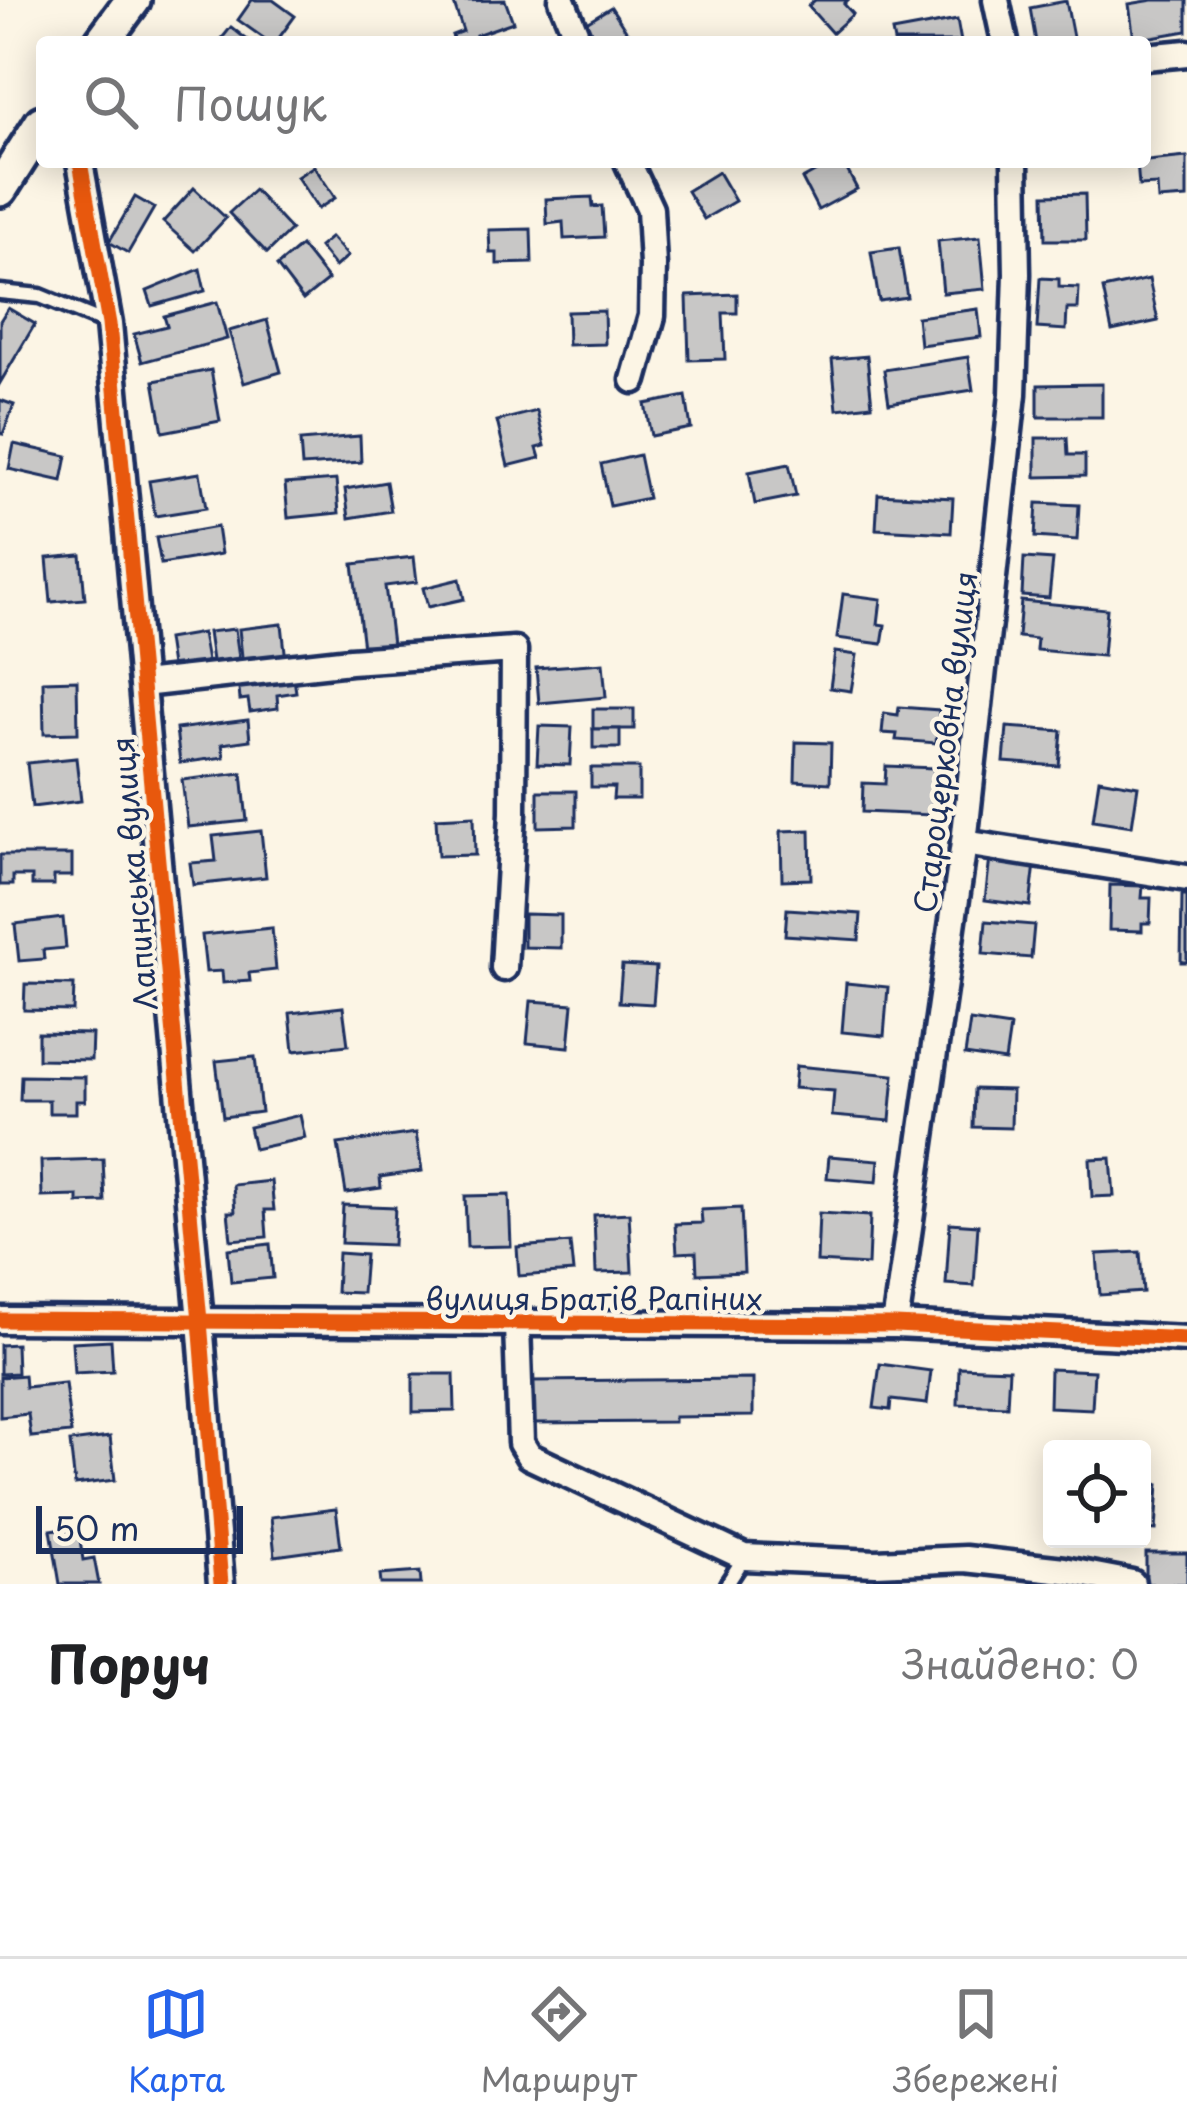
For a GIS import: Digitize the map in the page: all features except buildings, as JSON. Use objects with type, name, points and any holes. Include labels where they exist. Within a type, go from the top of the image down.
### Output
[{"type":"main road","points":[[106,36],[133,0]]},
{"type":"main road","points":[[0,152],[36,125]]},
{"type":"main road","points":[[0,189],[36,130]]},
{"type":"street","points":[[562,0],[577,36]]},
{"type":"street","points":[[996,0],[1004,36]]},
{"type":"street","points":[[1151,56],[1187,53]]},
{"type":"street","name":"Лапинська вулиця","points":[[81,168],[109,324],[220,1584]]},
{"type":"street","points":[[631,168],[650,209],[653,266],[652,316],[634,380]]},
{"type":"street","name":"Староцерковна вулиця","points":[[895,1325],[964,843],[1012,394],[1016,168]]},
{"type":"street","points":[[142,684],[514,650],[513,813],[504,968]]},
{"type":"street","points":[[964,843],[1187,878]]},
{"type":"street","name":"вулиця Братів Рапіних","points":[[0,1320],[895,1325],[1187,1339]]},
{"type":"street","name":"вулиця Братів Рапіних","points":[[518,1325],[521,1443],[529,1456],[744,1557],[876,1563],[965,1559],[1132,1583]]},
{"type":"street","points":[[876,1563],[893,1584]]},
{"type":"lane","points":[[0,292],[40,296],[109,324]]},
{"type":"lane","points":[[728,1584],[744,1557]]},
{"type":"cycle path","points":[[81,168],[109,324],[221,1584]]},
{"type":"cycle path","points":[[0,1320],[895,1325],[1187,1339]]}]
